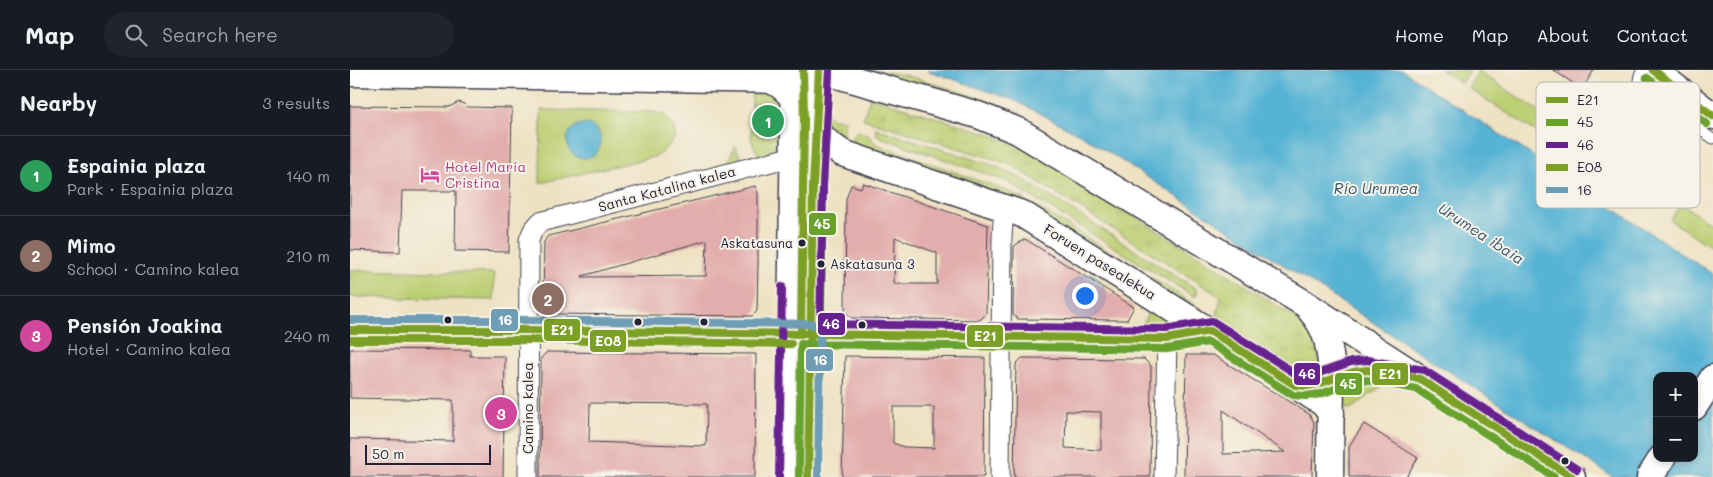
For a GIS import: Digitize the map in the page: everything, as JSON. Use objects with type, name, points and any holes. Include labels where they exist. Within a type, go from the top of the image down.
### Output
[{"type":"main road","points":[[350,73],[592,73],[769,80],[786,78],[792,70]]},
{"type":"main road","points":[[792,70],[800,165],[801,334],[808,477]]},
{"type":"main road","points":[[800,165],[816,128],[819,70]]},
{"type":"main road","points":[[829,70],[841,76],[978,115],[1018,131],[1302,302],[1572,477]]},
{"type":"main road","points":[[1653,70],[1669,82]]},
{"type":"main road","name":"Foruen pasealekua","points":[[769,80],[780,85],[793,98],[829,144],[847,155],[1022,214],[1323,403],[1331,413]]},
{"type":"main road","points":[[1700,106],[1713,116]]},
{"type":"main road","points":[[1302,302],[1324,329],[1330,348],[1330,477]]},
{"type":"main road","points":[[789,477],[801,334]]},
{"type":"main road","points":[[1295,385],[1318,384],[1353,372],[1367,370],[1420,378]]},
{"type":"main road","points":[[1698,401],[1713,378]]},
{"type":"main road","points":[[1650,477],[1659,462]]},
{"type":"street","name":"Santa Katalina kalea","points":[[540,222],[800,165]]},
{"type":"street","points":[[1000,477],[1002,237],[1004,207]]},
{"type":"street","name":"Camino kalea","points":[[528,477],[529,240],[532,230],[540,222]]},
{"type":"street","points":[[350,330],[528,330],[1167,339],[1210,331]]},
{"type":"street","points":[[1164,477],[1167,339]]},
{"type":"lane","points":[[1638,82],[1642,70]]},
{"type":"lane","points":[[1700,130],[1713,139]]},
{"type":"green space","points":[[867,70],[908,76],[1021,113],[1019,117]]},
{"type":"green space","points":[[1441,70],[1470,70],[1461,83]]},
{"type":"green space","points":[[1478,71],[1536,109],[1536,132],[1468,88]]},
{"type":"green space","points":[[752,88],[770,89],[784,102],[783,152],[760,158],[751,140]]},
{"type":"green space","points":[[870,97],[993,135],[1025,149],[1228,274],[1301,322],[1316,338],[1320,365],[1313,374],[1305,376],[1214,326],[1221,297],[1010,164],[863,119]]},
{"type":"green space","points":[[541,110],[654,112],[664,115],[671,122],[675,131],[674,140],[658,156],[540,183]]},
{"type":"green space","points":[[825,111],[831,118],[845,120],[843,141],[825,124]]},
{"type":"green space","points":[[875,128],[992,165],[1021,178],[1198,290],[1195,297],[1006,181],[880,137],[876,134]]},
{"type":"green space","points":[[858,131],[867,134],[876,144],[1025,199],[1023,205],[850,144],[853,135]]},
{"type":"green space","points":[[735,146],[744,164],[720,169],[730,158]]},
{"type":"green space","points":[[1031,203],[1202,309],[1198,315],[1029,208]]},
{"type":"green space","points":[[1678,208],[1687,208],[1713,225],[1713,248],[1670,220]]},
{"type":"green space","points":[[350,270],[494,273],[494,300],[350,297]]},
{"type":"green space","points":[[1149,308],[1167,318],[1164,327],[1158,330],[1142,329]]},
{"type":"green space","points":[[1362,380],[1394,385],[1382,386],[1352,408],[1345,409],[1349,392]]},
{"type":"water","name":"Río Urumea","points":[[926,70],[1402,70],[1536,158],[1536,208],[1612,208],[1713,274],[1713,477],[1613,477],[1083,136],[1014,100]]},
{"type":"water","points":[[584,124],[596,129],[601,141],[596,153],[584,158],[572,153],[567,141],[572,129]]},
{"type":"building","points":[[1553,70],[1594,70],[1586,82],[1571,82]]},
{"type":"building","name":"Hotel María Cristina","points":[[459,102],[467,107],[512,108],[509,252],[455,251],[456,191],[402,191],[400,252],[350,250],[350,106],[449,107]]},
{"type":"building","points":[[863,183],[988,225],[986,314],[980,320],[852,318],[845,311],[846,199],[851,185],[861,188]],"holes":[[[895,237],[937,253],[937,284],[894,284]]]},
{"type":"building","points":[[755,186],[758,193],[757,311],[752,316],[548,314],[543,308],[544,242],[548,236]],"holes":[[[707,240],[706,276],[582,277]]]},
{"type":"building","points":[[1025,239],[1134,307],[1127,320],[1018,319],[1013,315],[1014,246]]},
{"type":"building","points":[[350,349],[470,350],[470,356],[505,356],[503,477],[350,477],[350,439],[453,441],[453,400],[350,398]]},
{"type":"building","points":[[547,352],[756,354],[755,477],[540,477],[541,358]],"holes":[[[590,403],[707,404],[706,446],[589,442]]]},
{"type":"building","points":[[1186,355],[1213,355],[1309,414],[1314,422],[1312,477],[1184,477]],"holes":[[[1223,410],[1285,452],[1223,454]]]},
{"type":"building","points":[[845,356],[985,358],[984,477],[842,477]],"holes":[[[893,407],[934,407],[934,448],[904,447],[893,443]]]},
{"type":"building","points":[[1022,358],[1144,359],[1151,366],[1150,477],[1014,477],[1016,364]],"holes":[[[1066,411],[1101,412],[1101,450],[1065,448]]]},
{"type":"building","points":[[1364,424],[1418,458],[1406,477],[1349,477],[1349,446]]},
{"type":"transit line","name":"E08","points":[[801,334],[803,70]]},
{"type":"transit line","name":"E21","points":[[808,477],[813,186],[819,70]]},
{"type":"transit line","name":"E21","points":[[1653,70],[1669,82]]},
{"type":"transit line","name":"45","points":[[820,377],[823,186],[829,71]]},
{"type":"transit line","name":"46","points":[[829,71],[823,186],[820,324],[1166,329],[1212,321],[1298,375],[1316,374],[1351,362],[1367,360],[1424,370],[1577,469]]},
{"type":"transit line","name":"45","points":[[1647,78],[1652,82]]},
{"type":"transit line","name":"E21","points":[[1700,106],[1713,116]]},
{"type":"transit line","name":"45","points":[[1700,119],[1707,124]]},
{"type":"transit line","name":"46","points":[[779,477],[782,287]]},
{"type":"transit line","name":"16","points":[[350,320],[528,320],[813,324],[820,334],[818,477]]},
{"type":"transit line","name":"E21","points":[[350,330],[528,330],[1167,339],[1210,331],[1295,385],[1318,384],[1353,372],[1367,370],[1420,379],[1572,477]]},
{"type":"transit line","name":"E08","points":[[350,340],[528,340],[791,344]]},
{"type":"transit line","name":"45","points":[[799,477],[801,344],[1167,349],[1208,342],[1293,395],[1320,394],[1355,382],[1367,380],[1416,389],[1554,477]]},
{"type":"place","name":"Espainia plaza","points":[[768,121]]},
{"type":"place","name":"Hotel María Cristina","points":[[430,175]]},
{"type":"place","name":"Askatasuna","points":[[802,243]]},
{"type":"place","name":"Askatasuna 3","points":[[821,264]]},
{"type":"place","name":"Mimo","points":[[548,299]]},
{"type":"place","name":"Pensión Joakina","points":[[501,413]]},
{"type":"water label","name":"Urumea ibaia","points":[[1481,234]]}]
